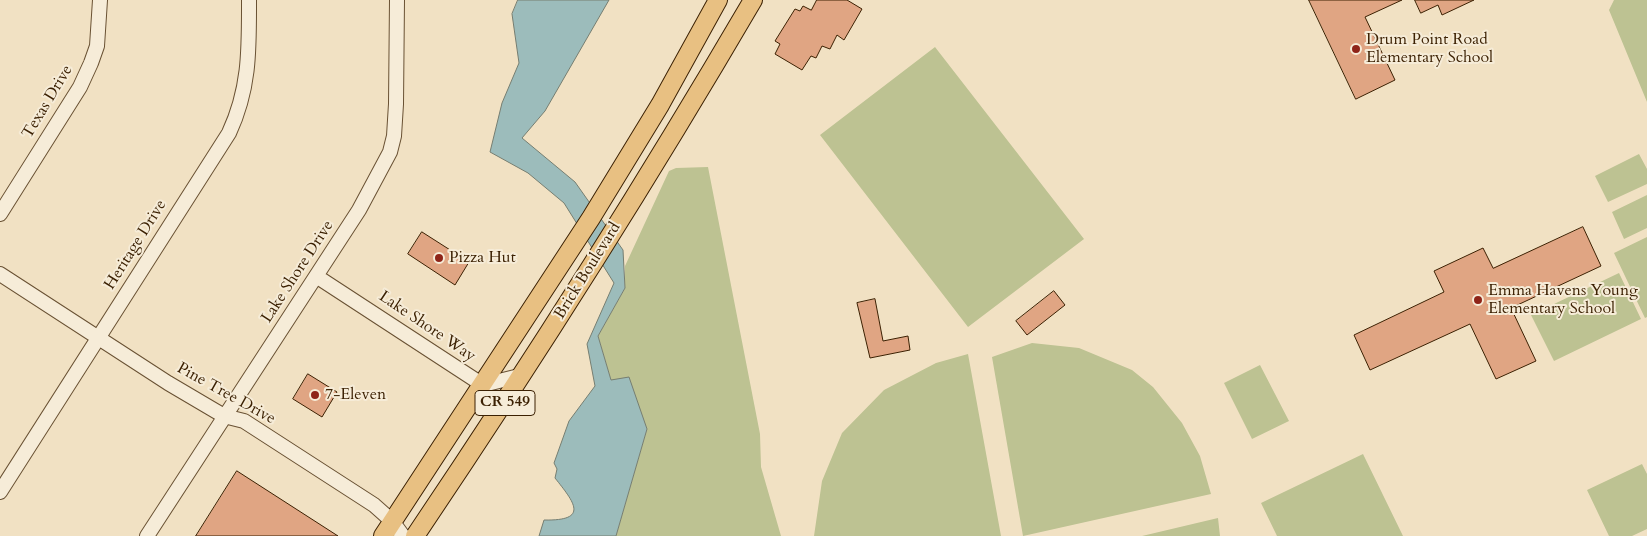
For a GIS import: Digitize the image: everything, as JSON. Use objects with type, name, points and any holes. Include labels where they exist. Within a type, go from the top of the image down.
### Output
[{"type":"main road","name":"Brick Boulevard","points":[[382,536],[605,194],[660,105],[718,0]]},
{"type":"main road","name":"Brick Boulevard","points":[[415,536],[523,375],[627,209],[753,0]]},
{"type":"street","name":"Texas Drive","points":[[0,214],[80,87],[97,46],[100,0]]},
{"type":"street","name":"Heritage Drive","points":[[0,492],[229,133],[245,90],[249,0]]},
{"type":"street","name":"Lake Shore Drive","points":[[147,536],[359,210],[390,152],[394,136],[396,104],[396,0]]},
{"type":"street","name":"Pine Tree Drive","points":[[0,274],[98,338],[224,416],[244,421],[374,505],[392,521],[403,536]]},
{"type":"street","name":"Lake Shore Way","points":[[316,276],[482,385],[523,375]]},
{"type":"green space","points":[[1614,0],[1647,0],[1647,102],[1609,10]]},
{"type":"green space","points":[[935,47],[1084,239],[968,327],[820,135]]},
{"type":"green space","points":[[1639,154],[1647,169],[1647,184],[1608,202],[1595,176]]},
{"type":"green space","points":[[708,167],[760,434],[761,467],[781,536],[616,536],[647,429],[611,380],[598,336],[625,288],[625,266],[669,171],[676,168]]},
{"type":"green space","points":[[1647,195],[1647,228],[1624,239],[1612,212]]},
{"type":"green space","points":[[1647,237],[1647,317],[1645,318],[1614,253]]},
{"type":"green space","points":[[1619,273],[1641,319],[1554,361],[1531,315]]},
{"type":"green space","points":[[1032,343],[1079,348],[1132,370],[1153,387],[1182,423],[1200,456],[1211,494],[1023,536],[992,357]]},
{"type":"green space","points":[[968,354],[1001,536],[814,536],[822,481],[842,433],[884,390],[936,363]]},
{"type":"green space","points":[[1260,365],[1289,421],[1252,439],[1224,383]]},
{"type":"green space","points":[[1363,454],[1403,536],[1277,536],[1261,503]]},
{"type":"green space","points":[[1642,464],[1647,474],[1647,529],[1632,536],[1609,536],[1587,490]]},
{"type":"green space","points":[[1218,518],[1220,536],[1142,536]]},
{"type":"water","points":[[518,0],[609,0],[545,111],[522,138],[575,182],[623,250],[625,288],[598,336],[611,380],[629,377],[647,429],[616,536],[539,536],[544,520],[568,517],[573,513],[572,502],[555,478],[557,469],[554,463],[569,421],[595,386],[587,344],[614,283],[564,203],[528,173],[490,152],[502,103],[519,63],[512,14]]},
{"type":"building","points":[[817,0],[847,0],[862,9],[844,40],[837,35],[830,49],[822,46],[816,58],[811,56],[802,70],[775,54],[780,44],[775,41],[795,9],[800,11],[803,6],[811,10]]},
{"type":"building","name":"Drum Point Road Elementary School","points":[[1309,0],[1402,0],[1365,17],[1395,80],[1356,99]]},
{"type":"building","name":"Drum Point Road Elementary School","points":[[1415,0],[1474,0],[1442,15],[1438,5],[1421,13]]},
{"type":"building","name":"Emma Havens Young Elementary School","points":[[1583,227],[1601,266],[1511,308],[1536,361],[1496,379],[1470,324],[1370,370],[1354,335],[1444,292],[1434,271],[1483,248],[1493,268]]},
{"type":"building","name":"Pizza Hut","points":[[422,232],[469,262],[455,285],[408,254]]},
{"type":"building","points":[[1054,291],[1065,305],[1027,335],[1016,321]]},
{"type":"building","points":[[875,299],[883,341],[908,336],[910,350],[870,358],[857,303]]},
{"type":"building","name":"7-Eleven","points":[[308,374],[337,392],[322,417],[293,399]]},
{"type":"building","points":[[237,471],[338,536],[196,536]]},
{"type":"place","name":"Drum Point Road Elementary School","points":[[1356,49]]},
{"type":"place","name":"Pizza Hut","points":[[439,258]]},
{"type":"place","name":"Emma Havens Young Elementary School","points":[[1478,300]]},
{"type":"place","name":"7-Eleven","points":[[315,395]]}]
